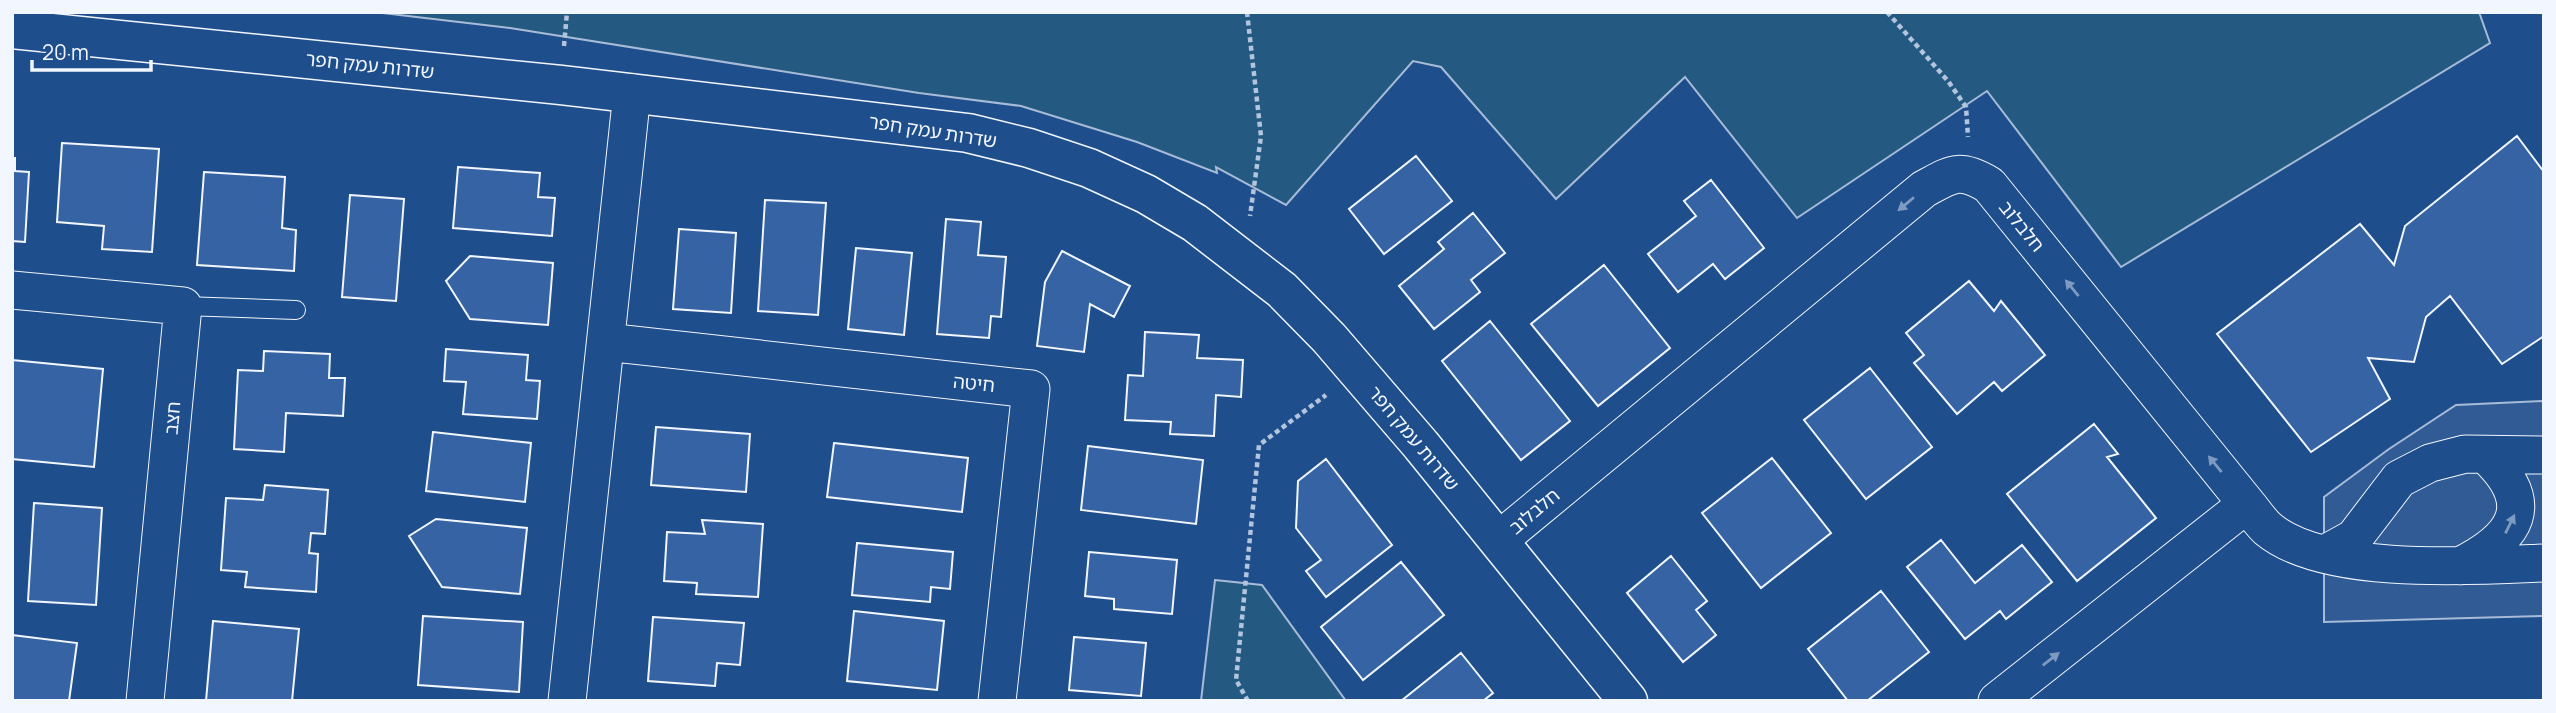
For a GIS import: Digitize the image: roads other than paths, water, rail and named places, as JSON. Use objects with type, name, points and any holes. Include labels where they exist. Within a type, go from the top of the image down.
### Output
[{"type":"street","name":"שדרות עמק חפר","points":[[12,29],[632,93],[968,133],[1029,148],[1089,168],[1146,194],[1195,223],[1244,258],[1282,290],[1357,371],[1499,540],[1628,701]]},
{"type":"street","points":[[567,701],[632,93]]},
{"type":"street","name":"חלבלוב","points":[[1499,540],[1924,189],[1950,175],[1970,174],[1989,184],[2269,529],[2297,545],[2325,554],[2406,565]]},
{"type":"street","points":[[12,290],[183,306]]},
{"type":"street","name":"חצב","points":[[145,701],[183,306]]},
{"type":"street","name":"חיטה","points":[[606,342],[1031,389],[997,701]]},
{"type":"street","points":[[2325,554],[2354,538],[2399,479],[2430,463],[2465,454],[2544,455]]},
{"type":"street","points":[[2459,566],[2480,556],[2501,539],[2514,522],[2517,505],[2512,488],[2503,471],[2486,455]]},
{"type":"street","points":[[2399,479],[2385,515],[2386,538],[2392,552],[2406,565],[2439,568],[2544,563]]},
{"type":"street","points":[[1997,701],[2247,504]]},
{"type":"lane","points":[[183,306],[296,310]]}]
